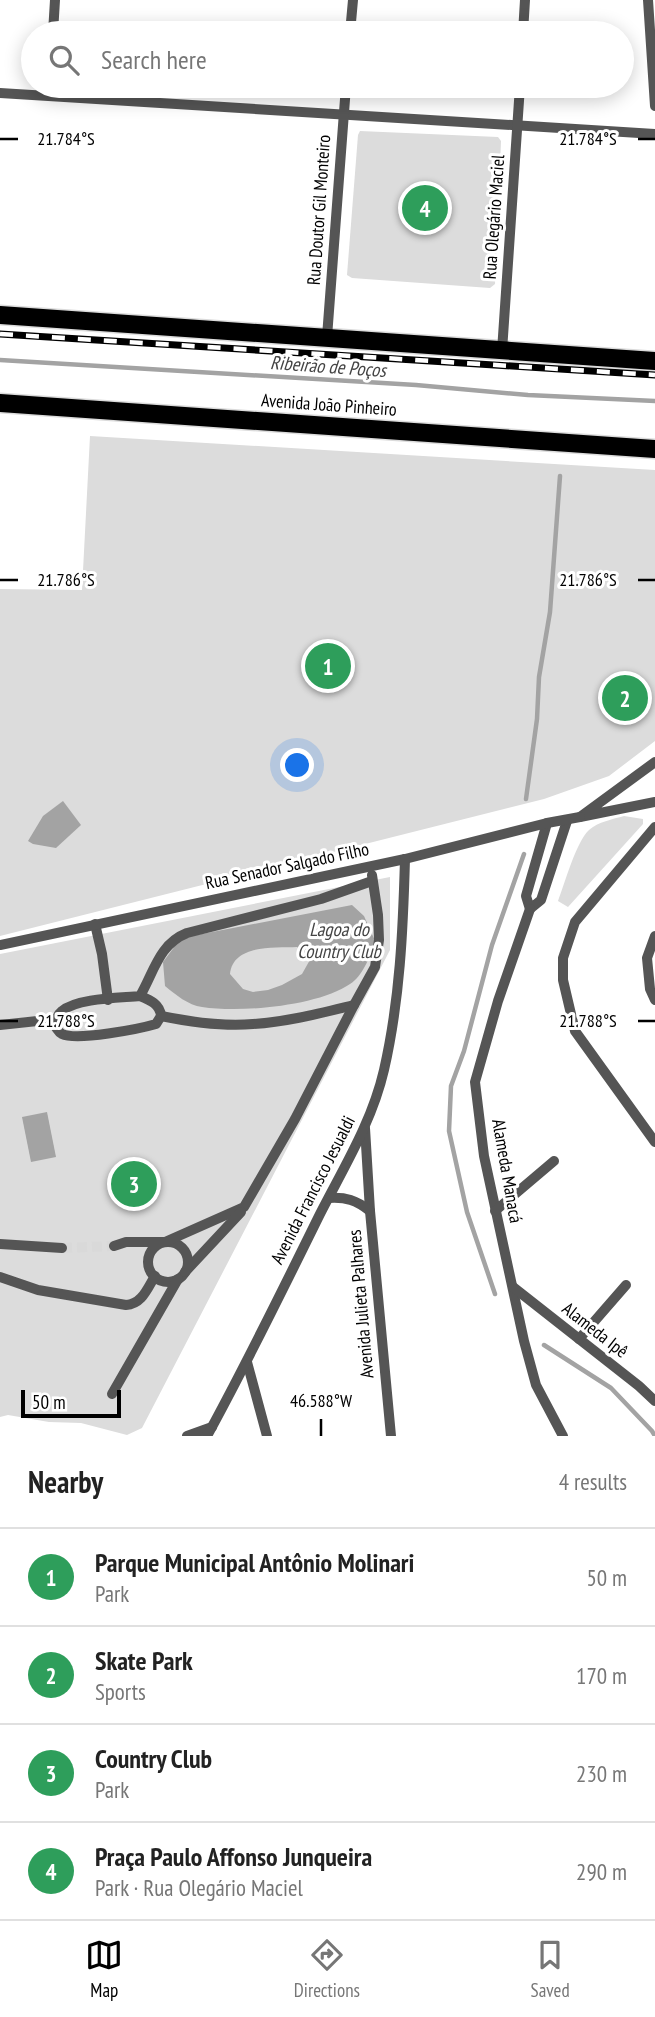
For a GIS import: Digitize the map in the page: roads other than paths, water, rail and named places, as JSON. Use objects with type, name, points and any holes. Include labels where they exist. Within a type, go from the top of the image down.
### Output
[{"type":"main road","points":[[0,315],[655,361]]},
{"type":"main road","name":"Avenida João Pinheiro","points":[[0,402],[655,449]]},
{"type":"street","points":[[54,21],[55,0]]},
{"type":"street","points":[[351,21],[353,0]]},
{"type":"street","points":[[524,21],[525,0]]},
{"type":"street","points":[[648,0],[655,106]]},
{"type":"street","points":[[0,93],[21,92]]},
{"type":"street","points":[[142,98],[343,115],[655,134]]},
{"type":"street","name":"Rua Doutor Gil Monteiro","points":[[327,337],[345,98]]},
{"type":"street","name":"Rua Olegário Maciel","points":[[502,351],[519,98]]},
{"type":"street","points":[[580,817],[655,762]]},
{"type":"street","points":[[580,817],[655,802]]},
{"type":"street","name":"Rua Senador Salgado Filho","points":[[0,945],[405,859],[580,817]]},
{"type":"street","name":"Alameda Manacá","points":[[563,1436],[536,1385],[495,1211],[484,1156],[475,1082],[498,1001],[530,909],[541,900],[567,821]]},
{"type":"street","name":"Alameda Manacá","points":[[530,909],[526,896],[547,823]]},
{"type":"street","points":[[655,827],[575,922],[563,958],[563,980],[575,1031],[655,1142]]},
{"type":"street","name":"Avenida Francisco Jesualdi","points":[[210,1432],[365,1128],[384,1072],[394,1013],[401,963],[405,859]]},
{"type":"street","points":[[244,1207],[154,1248],[149,1266],[155,1276],[166,1282],[181,1276],[244,1207],[295,1119],[375,967],[379,940],[378,915],[370,866]]},
{"type":"street","points":[[140,996],[161,954],[176,937],[321,899],[372,881]]},
{"type":"street","points":[[94,924],[102,954],[107,1000]]},
{"type":"street","points":[[655,936],[646,958],[650,989],[655,1000]]},
{"type":"street","points":[[140,996],[159,1007],[162,1016],[153,1026],[81,1036],[61,1034],[55,1026],[61,1011],[69,1007],[140,996]]},
{"type":"street","points":[[162,1016],[195,1023],[252,1025],[354,1005]]},
{"type":"street","points":[[0,1025],[56,1019]]},
{"type":"street","name":"Avenida Julieta Palhares","points":[[365,1128],[391,1436]]},
{"type":"street","points":[[495,1211],[554,1161]]},
{"type":"street","name":"Avenida Julieta Palhares","points":[[328,1198],[346,1197],[370,1211]]},
{"type":"street","points":[[112,1394],[188,1263],[185,1251],[176,1244],[126,1242],[114,1246]]},
{"type":"street","points":[[0,1244],[62,1248]]},
{"type":"street","points":[[0,1277],[38,1290],[126,1305],[139,1301],[155,1276]]},
{"type":"street","points":[[579,1339],[626,1285]]},
{"type":"street","name":"Alameda Ipê","points":[[513,1287],[655,1401]]},
{"type":"street","points":[[247,1362],[267,1436]]},
{"type":"street","points":[[187,1436],[210,1432]]},
{"type":"water","points":[[63,801],[81,825],[56,848],[28,841],[43,816]]},
{"type":"water","name":"Lagoa do Country Club","points":[[352,905],[364,916],[376,943],[359,976],[336,992],[279,1006],[218,1009],[192,1004],[165,986],[163,962],[181,938]],"holes":[[[297,947],[311,958],[302,974],[268,990],[253,992],[243,989],[230,974],[238,957],[266,948]]]},
{"type":"water","points":[[47,1112],[56,1157],[31,1162],[22,1117]]},
{"type":"waterway","name":"Ribeirão de Poços","points":[[0,360],[655,401]]},
{"type":"waterway","points":[[526,799],[537,719],[539,677],[550,612],[560,476]]},
{"type":"waterway","points":[[495,1294],[467,1212],[449,1131],[451,1086],[464,1051],[492,945],[524,854]]},
{"type":"waterway","points":[[544,1345],[611,1388],[655,1436]]},
{"type":"tunnel","points":[[62,1248],[114,1246]]},
{"type":"railway","points":[[0,334],[655,375]]},
{"type":"place","name":"Praça Paulo Affonso Junqueira","points":[[425,208]]},
{"type":"place","name":"Parque Municipal Antônio Molinari","points":[[328,666]]},
{"type":"place","name":"Skate Park","points":[[625,698]]},
{"type":"place","name":"Country Club","points":[[134,1184]]}]
